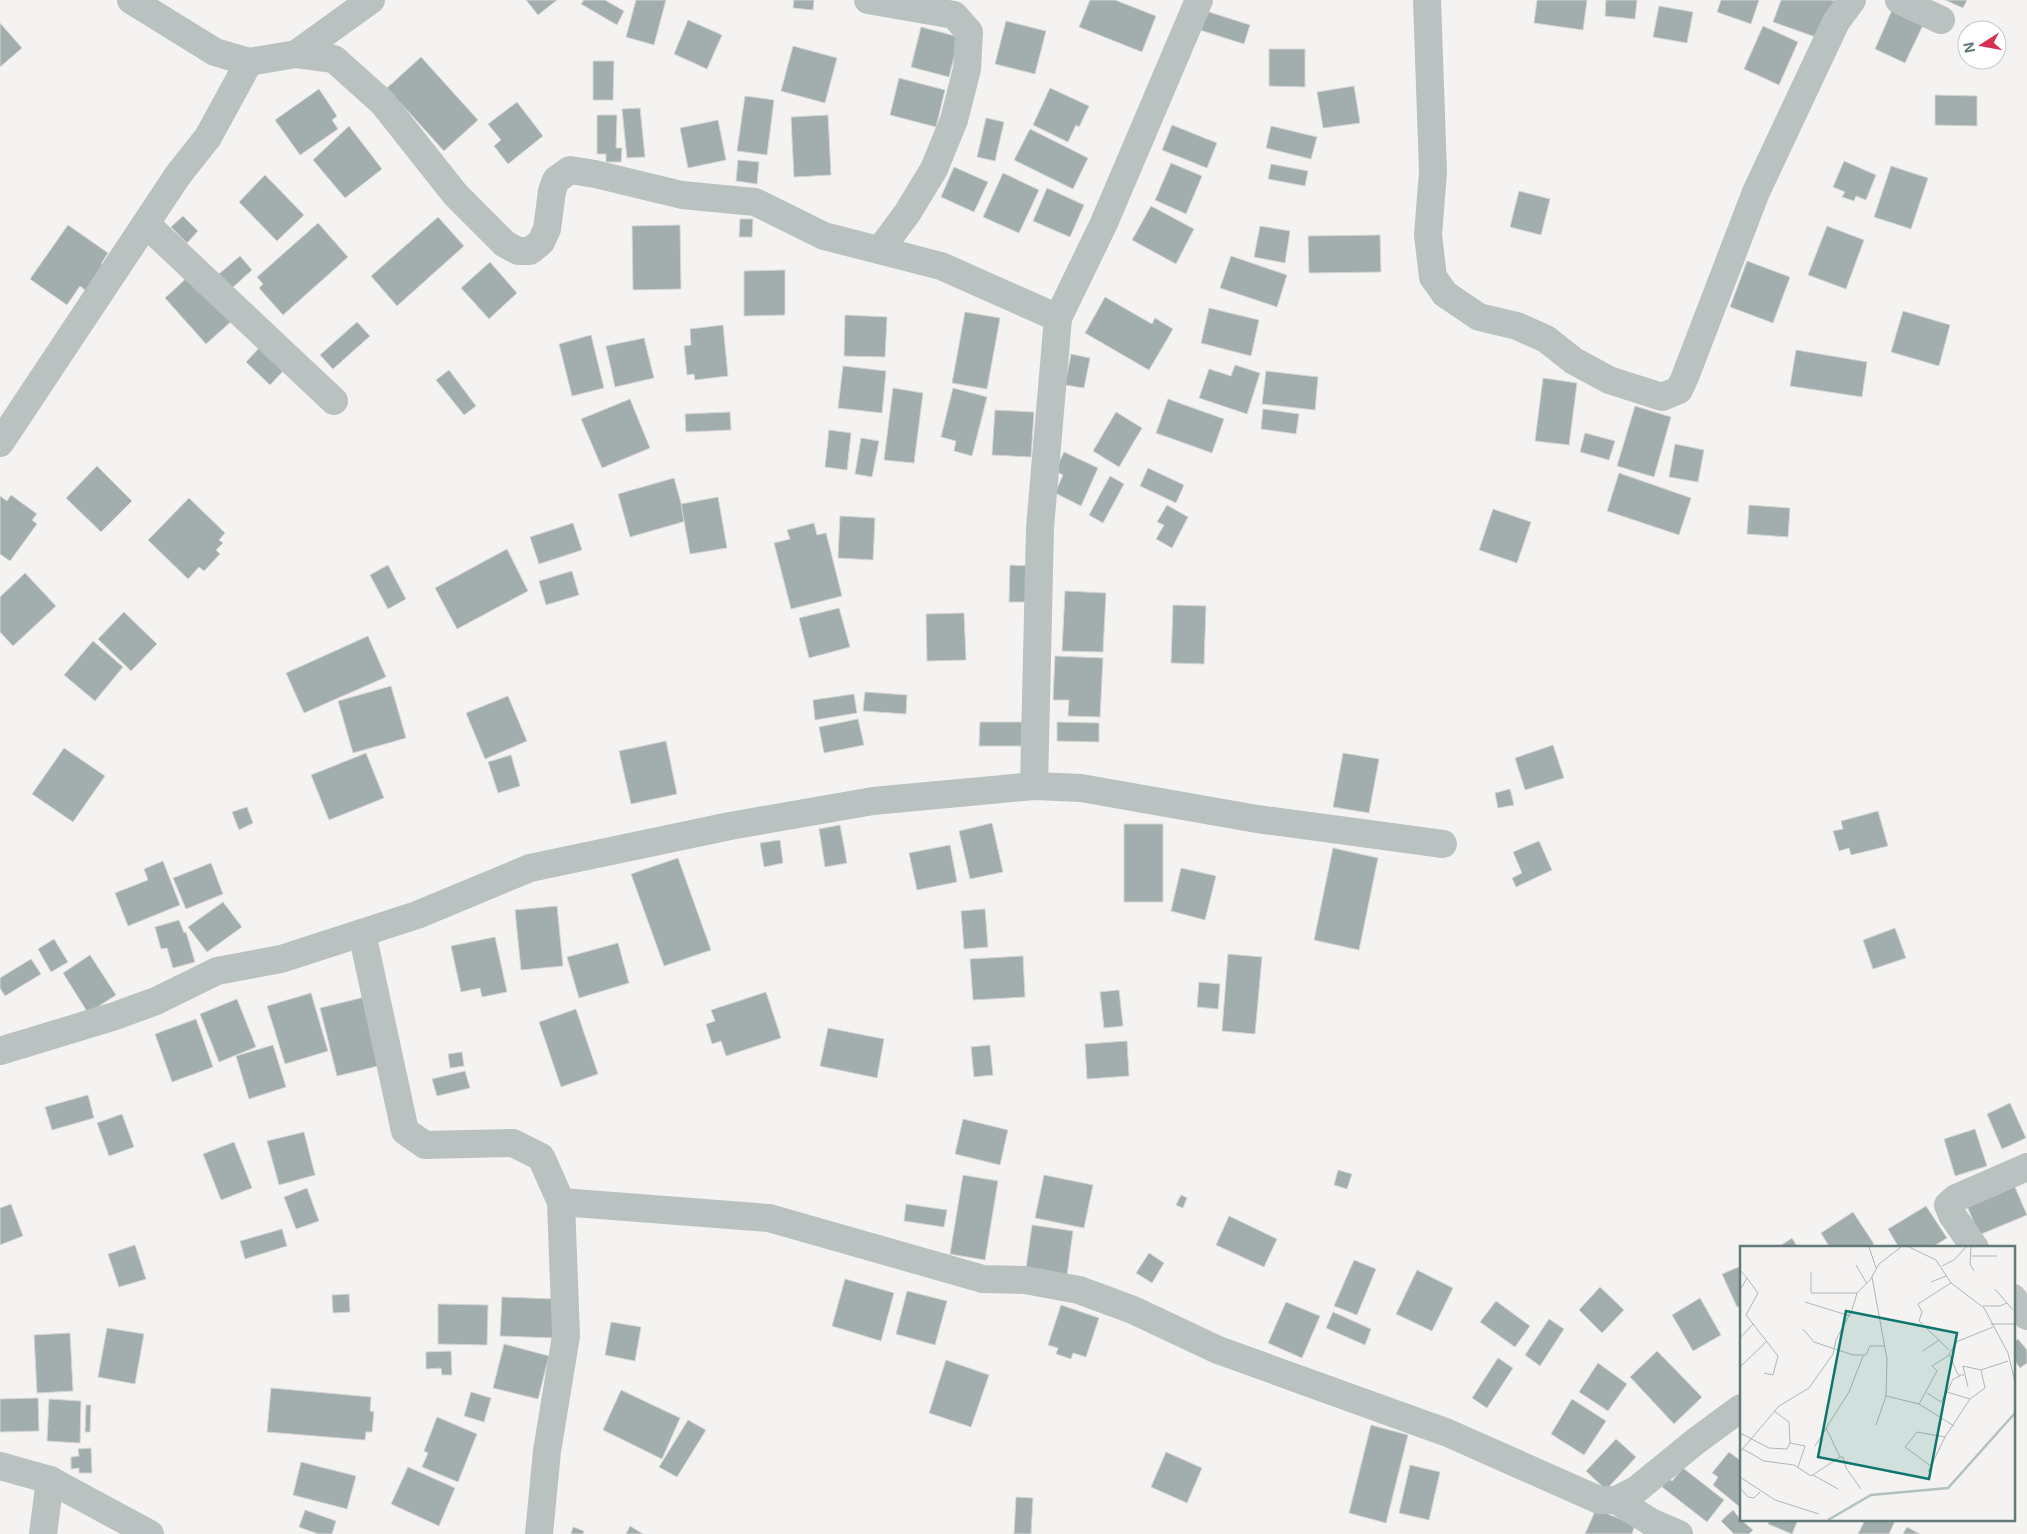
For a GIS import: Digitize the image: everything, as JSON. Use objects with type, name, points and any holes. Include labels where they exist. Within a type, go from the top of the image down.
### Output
[{"type":"street","points":[[131,0],[215,52],[249,62],[296,54],[334,59],[383,103],[455,194],[505,244],[518,251],[530,251],[541,242],[547,229],[552,191],[556,180],[570,170],[682,194],[755,202],[824,236],[941,266],[1058,318]]},
{"type":"street","points":[[296,54],[371,0]]},
{"type":"street","points":[[868,0],[954,15],[968,32],[967,69],[954,120],[934,169],[908,212],[880,250]]},
{"type":"street","points":[[1034,786],[1040,528],[1058,318],[1104,223],[1199,0]]},
{"type":"street","points":[[1427,0],[1434,172],[1428,235],[1433,277],[1445,294],[1479,317],[1516,326],[1546,339],[1574,361],[1609,380],[1662,396],[1679,390],[1756,192],[1836,22],[1852,0]]},
{"type":"street","points":[[1899,0],[1941,20]]},
{"type":"street","points":[[0,443],[178,175],[208,137],[249,62]]},
{"type":"street","points":[[146,224],[334,401]]},
{"type":"street","points":[[0,1051],[115,1016],[156,1001],[217,971],[281,959],[417,915],[530,868],[730,826],[873,801],[1034,786],[1081,788],[1257,820],[1443,844]]},
{"type":"street","points":[[362,933],[405,1131],[425,1145],[513,1143],[541,1157],[561,1202],[566,1336],[547,1451],[540,1534]]},
{"type":"street","points":[[1968,1245],[1948,1206],[1956,1198],[2027,1167]]},
{"type":"street","points":[[561,1202],[769,1218],[983,1279],[1025,1280],[1079,1290],[1133,1310],[1218,1350],[1448,1433],[1598,1500],[1616,1500],[1636,1490],[1696,1441],[1740,1409]]},
{"type":"street","points":[[2014,1299],[2027,1316]]},
{"type":"street","points":[[0,1466],[50,1480],[150,1534]]},
{"type":"street","points":[[43,1534],[50,1480]]},
{"type":"street","points":[[1616,1500],[1651,1522],[1678,1534]]},
{"type":"building","points":[[526,0],[557,0],[538,15]]},
{"type":"building","points":[[584,0],[605,0],[624,11],[617,25],[581,4]]},
{"type":"building","points":[[636,0],[666,0],[654,45],[626,37]]},
{"type":"building","points":[[794,0],[814,0],[813,10],[793,8]]},
{"type":"building","points":[[1090,0],[1115,0],[1156,16],[1142,52],[1079,27]]},
{"type":"building","points":[[1537,0],[1587,0],[1583,30],[1534,23]]},
{"type":"building","points":[[1606,0],[1637,0],[1635,19],[1605,16]]},
{"type":"building","points":[[1721,0],[1759,0],[1751,24],[1717,12]]},
{"type":"building","points":[[1781,0],[1832,0],[1837,2],[1824,40],[1773,22]]},
{"type":"building","points":[[1945,0],[1967,0],[1963,8]]},
{"type":"building","points":[[1659,6],[1693,12],[1687,43],[1653,37]]},
{"type":"building","points":[[1892,10],[1923,25],[1905,63],[1875,49]]},
{"type":"building","points":[[1206,11],[1250,25],[1244,44],[1200,30]]},
{"type":"building","points":[[688,20],[722,35],[707,69],[674,54]]},
{"type":"building","points":[[1006,21],[1046,31],[1035,74],[995,64]]},
{"type":"building","points":[[0,23],[22,48],[0,67]]},
{"type":"building","points":[[1763,26],[1798,42],[1779,85],[1744,69]]},
{"type":"building","points":[[921,27],[959,37],[949,77],[911,67]]},
{"type":"building","points":[[793,46],[837,58],[825,103],[781,91]]},
{"type":"building","points":[[1269,49],[1305,49],[1305,87],[1269,86]]},
{"type":"building","points":[[421,57],[478,120],[444,151],[387,88]]},
{"type":"building","points":[[593,61],[614,61],[613,100],[593,100]]},
{"type":"building","points":[[899,78],[945,90],[936,127],[890,115]]},
{"type":"building","points":[[1354,86],[1360,123],[1323,128],[1317,92]]},
{"type":"building","points":[[1050,88],[1089,106],[1079,127],[1076,125],[1068,142],[1033,125]]},
{"type":"building","points":[[319,89],[337,116],[332,120],[338,129],[300,155],[275,120]]},
{"type":"building","points":[[1935,95],[1977,96],[1977,126],[1935,125]]},
{"type":"building","points":[[745,96],[774,100],[767,155],[737,151]]},
{"type":"building","points":[[517,102],[543,136],[508,164],[494,146],[501,140],[488,124]]},
{"type":"building","points":[[640,108],[645,157],[627,158],[622,109]]},
{"type":"building","points":[[597,115],[617,115],[616,148],[622,148],[621,162],[606,162],[606,154],[597,154]]},
{"type":"building","points":[[828,115],[831,175],[794,177],[791,117]]},
{"type":"building","points":[[986,118],[1004,122],[995,161],[977,157]]},
{"type":"building","points":[[718,120],[726,160],[688,168],[680,128]]},
{"type":"building","points":[[1172,125],[1217,143],[1207,168],[1162,150]]},
{"type":"building","points":[[349,126],[382,169],[345,198],[313,160]]},
{"type":"building","points":[[1271,126],[1317,137],[1311,159],[1266,148]]},
{"type":"building","points":[[1030,129],[1088,158],[1073,189],[1014,160]]},
{"type":"building","points":[[738,160],[759,162],[757,184],[736,181]]},
{"type":"building","points":[[1844,161],[1876,175],[1866,200],[1856,196],[1854,201],[1842,197],[1845,192],[1833,187]]},
{"type":"building","points":[[1171,163],[1202,176],[1186,214],[1155,200]]},
{"type":"building","points":[[1271,164],[1308,171],[1305,186],[1268,179]]},
{"type":"building","points":[[1891,166],[1928,178],[1911,229],[1874,217]]},
{"type":"building","points":[[954,167],[988,182],[974,212],[941,197]]},
{"type":"building","points":[[1003,173],[1039,190],[1019,233],[983,217]]},
{"type":"building","points":[[265,175],[304,215],[277,241],[239,202]]},
{"type":"building","points":[[1047,188],[1084,205],[1070,237],[1033,221]]},
{"type":"building","points":[[1519,191],[1550,199],[1541,235],[1510,227]]},
{"type":"building","points":[[1151,206],[1194,229],[1176,264],[1132,240]]},
{"type":"building","points":[[183,216],[198,231],[187,243],[171,227]]},
{"type":"building","points":[[438,217],[464,246],[397,306],[371,276]]},
{"type":"building","points":[[740,219],[753,219],[752,237],[739,237]]},
{"type":"building","points":[[318,223],[348,257],[283,315],[259,288],[263,284],[257,277]]},
{"type":"building","points":[[68,225],[108,253],[101,264],[109,270],[91,295],[80,286],[67,305],[30,279]]},
{"type":"building","points":[[680,225],[681,289],[633,290],[632,226]]},
{"type":"building","points":[[1260,226],[1290,231],[1285,263],[1254,257]]},
{"type":"building","points":[[1827,226],[1864,240],[1846,289],[1808,275]]},
{"type":"building","points":[[1380,235],[1381,272],[1309,273],[1308,236]]},
{"type":"building","points":[[240,256],[252,270],[232,288],[219,274]]},
{"type":"building","points":[[1231,256],[1287,275],[1277,307],[1220,288]]},
{"type":"building","points":[[1747,261],[1790,277],[1773,323],[1730,307]]},
{"type":"building","points":[[490,262],[517,293],[489,319],[461,288]]},
{"type":"building","points":[[785,270],[785,315],[744,316],[744,271]]},
{"type":"building","points":[[193,272],[234,319],[206,344],[165,298]]},
{"type":"building","points":[[1105,297],[1152,324],[1155,318],[1173,329],[1149,370],[1085,333]]},
{"type":"building","points":[[1209,308],[1259,320],[1251,356],[1201,343]]},
{"type":"building","points":[[1903,311],[1950,325],[1939,366],[1891,352]]},
{"type":"building","points":[[965,312],[1000,318],[987,389],[952,383]]},
{"type":"building","points":[[845,315],[887,317],[885,357],[844,356]]},
{"type":"building","points":[[357,322],[370,336],[333,369],[320,355]]},
{"type":"building","points":[[723,325],[728,376],[695,380],[694,374],[687,375],[684,346],[691,345],[690,329]]},
{"type":"building","points":[[591,335],[604,388],[572,396],[559,344]]},
{"type":"building","points":[[644,338],[654,378],[615,387],[606,346]]},
{"type":"building","points":[[261,346],[285,369],[270,385],[246,362]]},
{"type":"building","points":[[1796,350],[1867,362],[1862,397],[1790,386]]},
{"type":"building","points":[[1071,354],[1090,358],[1084,388],[1065,385]]},
{"type":"building","points":[[1235,365],[1260,373],[1247,414],[1199,398],[1209,369],[1231,376]]},
{"type":"building","points":[[843,366],[886,371],[882,413],[838,408]]},
{"type":"building","points":[[449,370],[476,406],[464,415],[436,380]]},
{"type":"building","points":[[1266,371],[1318,377],[1315,410],[1262,404]]},
{"type":"building","points":[[1543,378],[1577,383],[1569,445],[1535,441]]},
{"type":"building","points":[[893,388],[923,393],[914,463],[884,460]]},
{"type":"building","points":[[953,388],[987,397],[972,456],[954,451],[956,441],[941,437]]},
{"type":"building","points":[[630,399],[650,448],[602,468],[581,419]]},
{"type":"building","points":[[1168,399],[1224,419],[1212,453],[1156,433]]},
{"type":"building","points":[[1635,406],[1671,417],[1654,477],[1617,466]]},
{"type":"building","points":[[1263,409],[1299,414],[1296,434],[1261,429]]},
{"type":"building","points":[[995,410],[1034,412],[1031,457],[992,455]]},
{"type":"building","points":[[730,412],[731,430],[686,432],[685,414]]},
{"type":"building","points":[[1116,412],[1142,428],[1119,467],[1093,451]]},
{"type":"building","points":[[829,430],[851,433],[847,470],[825,467]]},
{"type":"building","points":[[1585,433],[1615,441],[1609,460],[1580,452]]},
{"type":"building","points":[[861,438],[879,441],[872,477],[855,474]]},
{"type":"building","points":[[1675,444],[1704,450],[1698,482],[1669,477]]},
{"type":"building","points":[[1064,452],[1098,468],[1081,506],[1055,493],[1063,475],[1055,471]]},
{"type":"building","points":[[97,466],[132,501],[101,532],[66,498]]},
{"type":"building","points":[[1148,468],[1184,485],[1176,503],[1140,486]]},
{"type":"building","points":[[1619,473],[1691,498],[1679,535],[1607,511]]},
{"type":"building","points":[[1110,476],[1124,484],[1103,523],[1089,515]]},
{"type":"building","points":[[674,478],[686,521],[630,537],[618,494]]},
{"type":"building","points":[[11,495],[37,514],[32,520],[37,524],[10,561],[0,554],[0,496],[7,501]]},
{"type":"building","points":[[718,497],[727,548],[690,554],[681,504]]},
{"type":"building","points":[[189,498],[225,533],[219,540],[223,543],[216,550],[220,554],[204,571],[199,567],[188,579],[148,540]]},
{"type":"building","points":[[1167,505],[1188,517],[1172,548],[1156,539],[1164,525],[1157,522]]},
{"type":"building","points":[[1749,505],[1790,508],[1788,537],[1747,534]]},
{"type":"building","points":[[1493,509],[1531,522],[1517,563],[1479,550]]},
{"type":"building","points":[[840,516],[875,518],[873,560],[838,558]]},
{"type":"building","points":[[573,523],[582,550],[539,564],[530,537]]},
{"type":"building","points":[[814,523],[817,535],[826,533],[842,596],[791,609],[774,543],[790,539],[787,530]]},
{"type":"building","points":[[507,549],[528,591],[457,629],[435,588]]},
{"type":"building","points":[[388,565],[406,599],[388,609],[370,575]]},
{"type":"building","points":[[1010,565],[1031,566],[1030,602],[1009,602]]},
{"type":"building","points":[[572,571],[579,595],[546,605],[539,581]]},
{"type":"building","points":[[25,573],[56,606],[13,646],[0,632],[0,597]]},
{"type":"building","points":[[1065,591],[1106,593],[1103,652],[1062,651]]},
{"type":"building","points":[[1173,605],[1206,606],[1204,664],[1171,663]]},
{"type":"building","points":[[839,608],[850,647],[809,658],[799,618]]},
{"type":"building","points":[[124,612],[157,644],[131,671],[98,639]]},
{"type":"building","points":[[964,613],[966,660],[927,661],[926,614]]},
{"type":"building","points":[[368,636],[386,677],[304,713],[286,673]]},
{"type":"building","points":[[93,641],[123,667],[95,701],[64,675]]},
{"type":"building","points":[[1055,656],[1103,658],[1100,717],[1068,716],[1069,700],[1053,700]]},
{"type":"building","points":[[391,686],[406,738],[353,753],[338,701]]},
{"type":"building","points":[[865,692],[907,695],[906,714],[863,711]]},
{"type":"building","points":[[854,694],[857,713],[815,720],[813,700]]},
{"type":"building","points":[[508,696],[527,741],[485,759],[466,713]]},
{"type":"building","points":[[858,719],[864,745],[824,753],[819,727]]},
{"type":"building","points":[[980,722],[1022,722],[1022,746],[979,746]]},
{"type":"building","points":[[1057,722],[1099,723],[1099,742],[1057,741]]},
{"type":"building","points":[[666,741],[677,794],[631,804],[619,751]]},
{"type":"building","points":[[1553,745],[1564,778],[1525,790],[1515,758]]},
{"type":"building","points":[[64,748],[105,776],[73,822],[32,794]]},
{"type":"building","points":[[366,753],[384,798],[329,820],[311,775]]},
{"type":"building","points":[[1343,753],[1379,759],[1369,813],[1333,807]]},
{"type":"building","points":[[511,755],[520,786],[498,793],[488,762]]},
{"type":"building","points":[[1510,789],[1514,805],[1498,808],[1495,793]]},
{"type":"building","points":[[247,807],[253,823],[239,830],[232,812]]},
{"type":"building","points":[[1878,811],[1888,846],[1851,855],[1849,848],[1839,851],[1833,831],[1843,829],[1841,821]]},
{"type":"building","points":[[992,823],[1003,872],[970,879],[959,831]]},
{"type":"building","points":[[1124,824],[1163,824],[1163,902],[1124,902]]},
{"type":"building","points":[[840,825],[847,863],[825,867],[819,829]]},
{"type":"building","points":[[780,840],[783,863],[764,867],[760,843]]},
{"type":"building","points":[[1539,841],[1552,870],[1516,887],[1512,878],[1522,873],[1513,852]]},
{"type":"building","points":[[950,845],[957,882],[917,890],[909,853]]},
{"type":"building","points":[[1333,848],[1378,858],[1359,950],[1314,940]]},
{"type":"building","points":[[678,858],[711,950],[664,966],[631,874]]},
{"type":"building","points":[[163,861],[180,905],[128,926],[115,893],[148,880],[144,869]]},
{"type":"building","points":[[211,863],[223,894],[186,909],[173,878]]},
{"type":"building","points":[[1181,868],[1216,876],[1205,920],[1171,911]]},
{"type":"building","points":[[223,902],[242,927],[207,952],[188,927]]},
{"type":"building","points":[[557,906],[563,966],[521,970],[515,910]]},
{"type":"building","points":[[985,909],[988,947],[964,949],[961,911]]},
{"type":"building","points":[[179,920],[184,933],[186,932],[195,962],[173,968],[167,948],[161,949],[155,927]]},
{"type":"building","points":[[1895,928],[1906,958],[1873,969],[1863,940]]},
{"type":"building","points":[[495,937],[507,992],[482,997],[480,988],[461,992],[451,946]]},
{"type":"building","points":[[54,939],[68,962],[51,972],[38,949]]},
{"type":"building","points":[[618,943],[629,983],[579,998],[567,957]]},
{"type":"building","points":[[1228,954],[1262,957],[1255,1034],[1222,1031]]},
{"type":"building","points":[[90,955],[116,995],[88,1013],[63,973]]},
{"type":"building","points":[[1023,956],[1025,997],[973,1000],[970,959]]},
{"type":"building","points":[[31,959],[41,974],[5,996],[0,988],[0,978]]},
{"type":"building","points":[[1199,982],[1220,984],[1218,1009],[1197,1007]]},
{"type":"building","points":[[1119,990],[1123,1026],[1104,1028],[1100,992]]},
{"type":"building","points":[[766,992],[781,1038],[726,1056],[721,1041],[712,1044],[706,1024],[715,1021],[711,1010]]},
{"type":"building","points":[[311,993],[328,1051],[285,1064],[267,1006]]},
{"type":"building","points":[[365,997],[382,1065],[337,1076],[320,1008]]},
{"type":"building","points":[[237,999],[256,1047],[219,1062],[200,1014]]},
{"type":"building","points":[[576,1009],[598,1074],[561,1087],[539,1022]]},
{"type":"building","points":[[196,1019],[213,1067],[172,1082],[155,1034]]},
{"type":"building","points":[[828,1028],[884,1039],[877,1078],[820,1066]]},
{"type":"building","points":[[1127,1041],[1129,1076],[1087,1079],[1085,1044]]},
{"type":"building","points":[[273,1045],[286,1087],[249,1099],[236,1056]]},
{"type":"building","points":[[990,1045],[993,1075],[974,1077],[971,1047]]},
{"type":"building","points":[[462,1052],[464,1066],[450,1068],[448,1054]]},
{"type":"building","points":[[465,1071],[470,1088],[437,1096],[432,1079]]},
{"type":"building","points":[[88,1095],[94,1118],[52,1130],[45,1107]]},
{"type":"building","points":[[2010,1103],[2026,1138],[2002,1149],[1987,1114]]},
{"type":"building","points":[[122,1114],[134,1147],[109,1156],[97,1123]]},
{"type":"building","points":[[963,1119],[1008,1130],[1000,1165],[955,1154]]},
{"type":"building","points":[[1975,1129],[1987,1166],[1955,1176],[1944,1139]]},
{"type":"building","points":[[304,1132],[315,1175],[279,1185],[267,1141]]},
{"type":"building","points":[[234,1142],[252,1188],[221,1200],[203,1154]]},
{"type":"building","points":[[1338,1170],[1352,1174],[1347,1189],[1334,1185]]},
{"type":"building","points":[[963,1175],[998,1181],[985,1260],[950,1254]]},
{"type":"building","points":[[1044,1175],[1093,1185],[1084,1228],[1035,1218]]},
{"type":"building","points":[[2014,1185],[2027,1215],[1979,1235],[1967,1206]]},
{"type":"building","points":[[307,1188],[319,1221],[296,1229],[284,1197]]},
{"type":"building","points":[[1181,1195],[1187,1198],[1183,1208],[1176,1205]]},
{"type":"building","points":[[11,1204],[23,1236],[0,1245],[0,1208]]},
{"type":"building","points":[[906,1204],[947,1210],[944,1227],[904,1221]]},
{"type":"building","points":[[1926,1206],[1947,1238],[1934,1246],[1898,1246],[1888,1229]]},
{"type":"building","points":[[1853,1212],[1874,1244],[1871,1246],[1829,1246],[1821,1233]]},
{"type":"building","points":[[1229,1216],[1277,1239],[1264,1267],[1216,1245]]},
{"type":"building","points":[[1032,1225],[1073,1231],[1067,1275],[1026,1269]]},
{"type":"building","points":[[282,1229],[287,1246],[245,1259],[240,1241]]},
{"type":"building","points":[[1792,1238],[1797,1246],[1780,1246]]},
{"type":"building","points":[[135,1245],[146,1279],[119,1287],[108,1254]]},
{"type":"building","points":[[1149,1253],[1164,1263],[1152,1283],[1136,1273]]},
{"type":"building","points":[[1354,1260],[1376,1269],[1357,1315],[1334,1306]]},
{"type":"building","points":[[1740,1266],[1740,1306],[1737,1307],[1722,1274]]},
{"type":"building","points":[[1417,1270],[1453,1288],[1432,1331],[1396,1314]]},
{"type":"building","points":[[845,1279],[894,1293],[881,1341],[832,1326]]},
{"type":"building","points":[[1600,1287],[1624,1310],[1602,1333],[1579,1310]]},
{"type":"building","points":[[907,1291],[947,1301],[935,1345],[896,1334]]},
{"type":"building","points":[[349,1294],[350,1312],[333,1313],[332,1295]]},
{"type":"building","points":[[502,1297],[556,1299],[554,1338],[500,1336]]},
{"type":"building","points":[[1700,1298],[1721,1335],[1693,1351],[1672,1315]]},
{"type":"building","points":[[1496,1301],[1530,1326],[1515,1347],[1480,1322]]},
{"type":"building","points":[[1286,1302],[1320,1316],[1302,1358],[1268,1343]]},
{"type":"building","points":[[438,1304],[488,1305],[487,1345],[438,1344]]},
{"type":"building","points":[[1061,1305],[1099,1318],[1086,1357],[1073,1353],[1071,1359],[1056,1354],[1058,1348],[1048,1345]]},
{"type":"building","points":[[1333,1312],[1371,1329],[1365,1345],[1326,1328]]},
{"type":"building","points":[[1549,1319],[1564,1329],[1540,1366],[1525,1355]]},
{"type":"building","points":[[611,1322],[641,1327],[635,1361],[605,1355]]},
{"type":"building","points":[[107,1328],[144,1334],[135,1384],[98,1377]]},
{"type":"building","points":[[70,1333],[73,1391],[37,1393],[34,1335]]},
{"type":"building","points":[[2018,1339],[2027,1350],[2027,1363],[2020,1368],[2014,1359],[2014,1342]]},
{"type":"building","points":[[504,1344],[549,1356],[538,1399],[493,1388]]},
{"type":"building","points":[[451,1351],[452,1375],[442,1375],[441,1368],[426,1369],[426,1352]]},
{"type":"building","points":[[1657,1351],[1702,1397],[1674,1424],[1630,1377]]},
{"type":"building","points":[[1498,1358],[1513,1368],[1487,1408],[1472,1398]]},
{"type":"building","points":[[946,1360],[989,1375],[971,1427],[929,1413]]},
{"type":"building","points":[[1598,1363],[1627,1384],[1608,1411],[1579,1392]]},
{"type":"building","points":[[271,1388],[371,1397],[370,1411],[374,1412],[372,1432],[366,1432],[365,1440],[267,1432]]},
{"type":"building","points":[[621,1390],[680,1418],[662,1459],[603,1430]]},
{"type":"building","points":[[471,1392],[491,1398],[484,1422],[464,1416]]},
{"type":"building","points":[[38,1398],[39,1431],[0,1432],[0,1399]]},
{"type":"building","points":[[49,1399],[81,1401],[80,1443],[47,1441]]},
{"type":"building","points":[[1572,1399],[1606,1421],[1584,1455],[1551,1434]]},
{"type":"building","points":[[86,1405],[91,1405],[90,1432],[85,1432]]},
{"type":"building","points":[[437,1417],[477,1434],[458,1482],[422,1467],[428,1453],[424,1451]]},
{"type":"building","points":[[688,1420],[706,1430],[677,1477],[659,1467]]},
{"type":"building","points":[[1371,1425],[1408,1435],[1386,1523],[1349,1513]]},
{"type":"building","points":[[1616,1439],[1636,1457],[1606,1490],[1586,1471]]},
{"type":"building","points":[[91,1448],[92,1473],[79,1473],[79,1468],[71,1469],[71,1457],[79,1456],[78,1449]]},
{"type":"building","points":[[1166,1452],[1202,1468],[1187,1503],[1151,1487]]},
{"type":"building","points":[[1729,1452],[1740,1460],[1740,1507],[1713,1485],[1718,1477],[1712,1473]]},
{"type":"building","points":[[301,1462],[356,1476],[347,1509],[293,1495]]},
{"type":"building","points":[[1410,1465],[1440,1472],[1429,1520],[1399,1513]]},
{"type":"building","points":[[408,1467],[455,1488],[439,1526],[391,1504]]},
{"type":"building","points":[[1683,1468],[1724,1500],[1707,1522],[1662,1487],[1668,1478],[1672,1481]]},
{"type":"building","points":[[1016,1497],[1033,1498],[1031,1534],[1014,1534]]},
{"type":"building","points":[[1596,1509],[1635,1525],[1632,1534],[1585,1534]]},
{"type":"building","points":[[305,1510],[336,1521],[332,1534],[318,1534],[299,1527]]},
{"type":"building","points":[[1733,1510],[1740,1519],[1740,1522],[1743,1522],[1753,1530],[1749,1534],[1734,1534],[1721,1521]]},
{"type":"building","points":[[1768,1522],[1797,1522],[1792,1534],[1768,1524]]},
{"type":"building","points":[[1864,1522],[1895,1522],[1889,1534],[1858,1534]]},
{"type":"building","points":[[630,1526],[643,1534],[626,1534]]},
{"type":"building","points":[[573,1527],[584,1531],[583,1534],[571,1534]]},
{"type":"building","points":[[1907,1527],[1920,1534],[1903,1534]]}]
